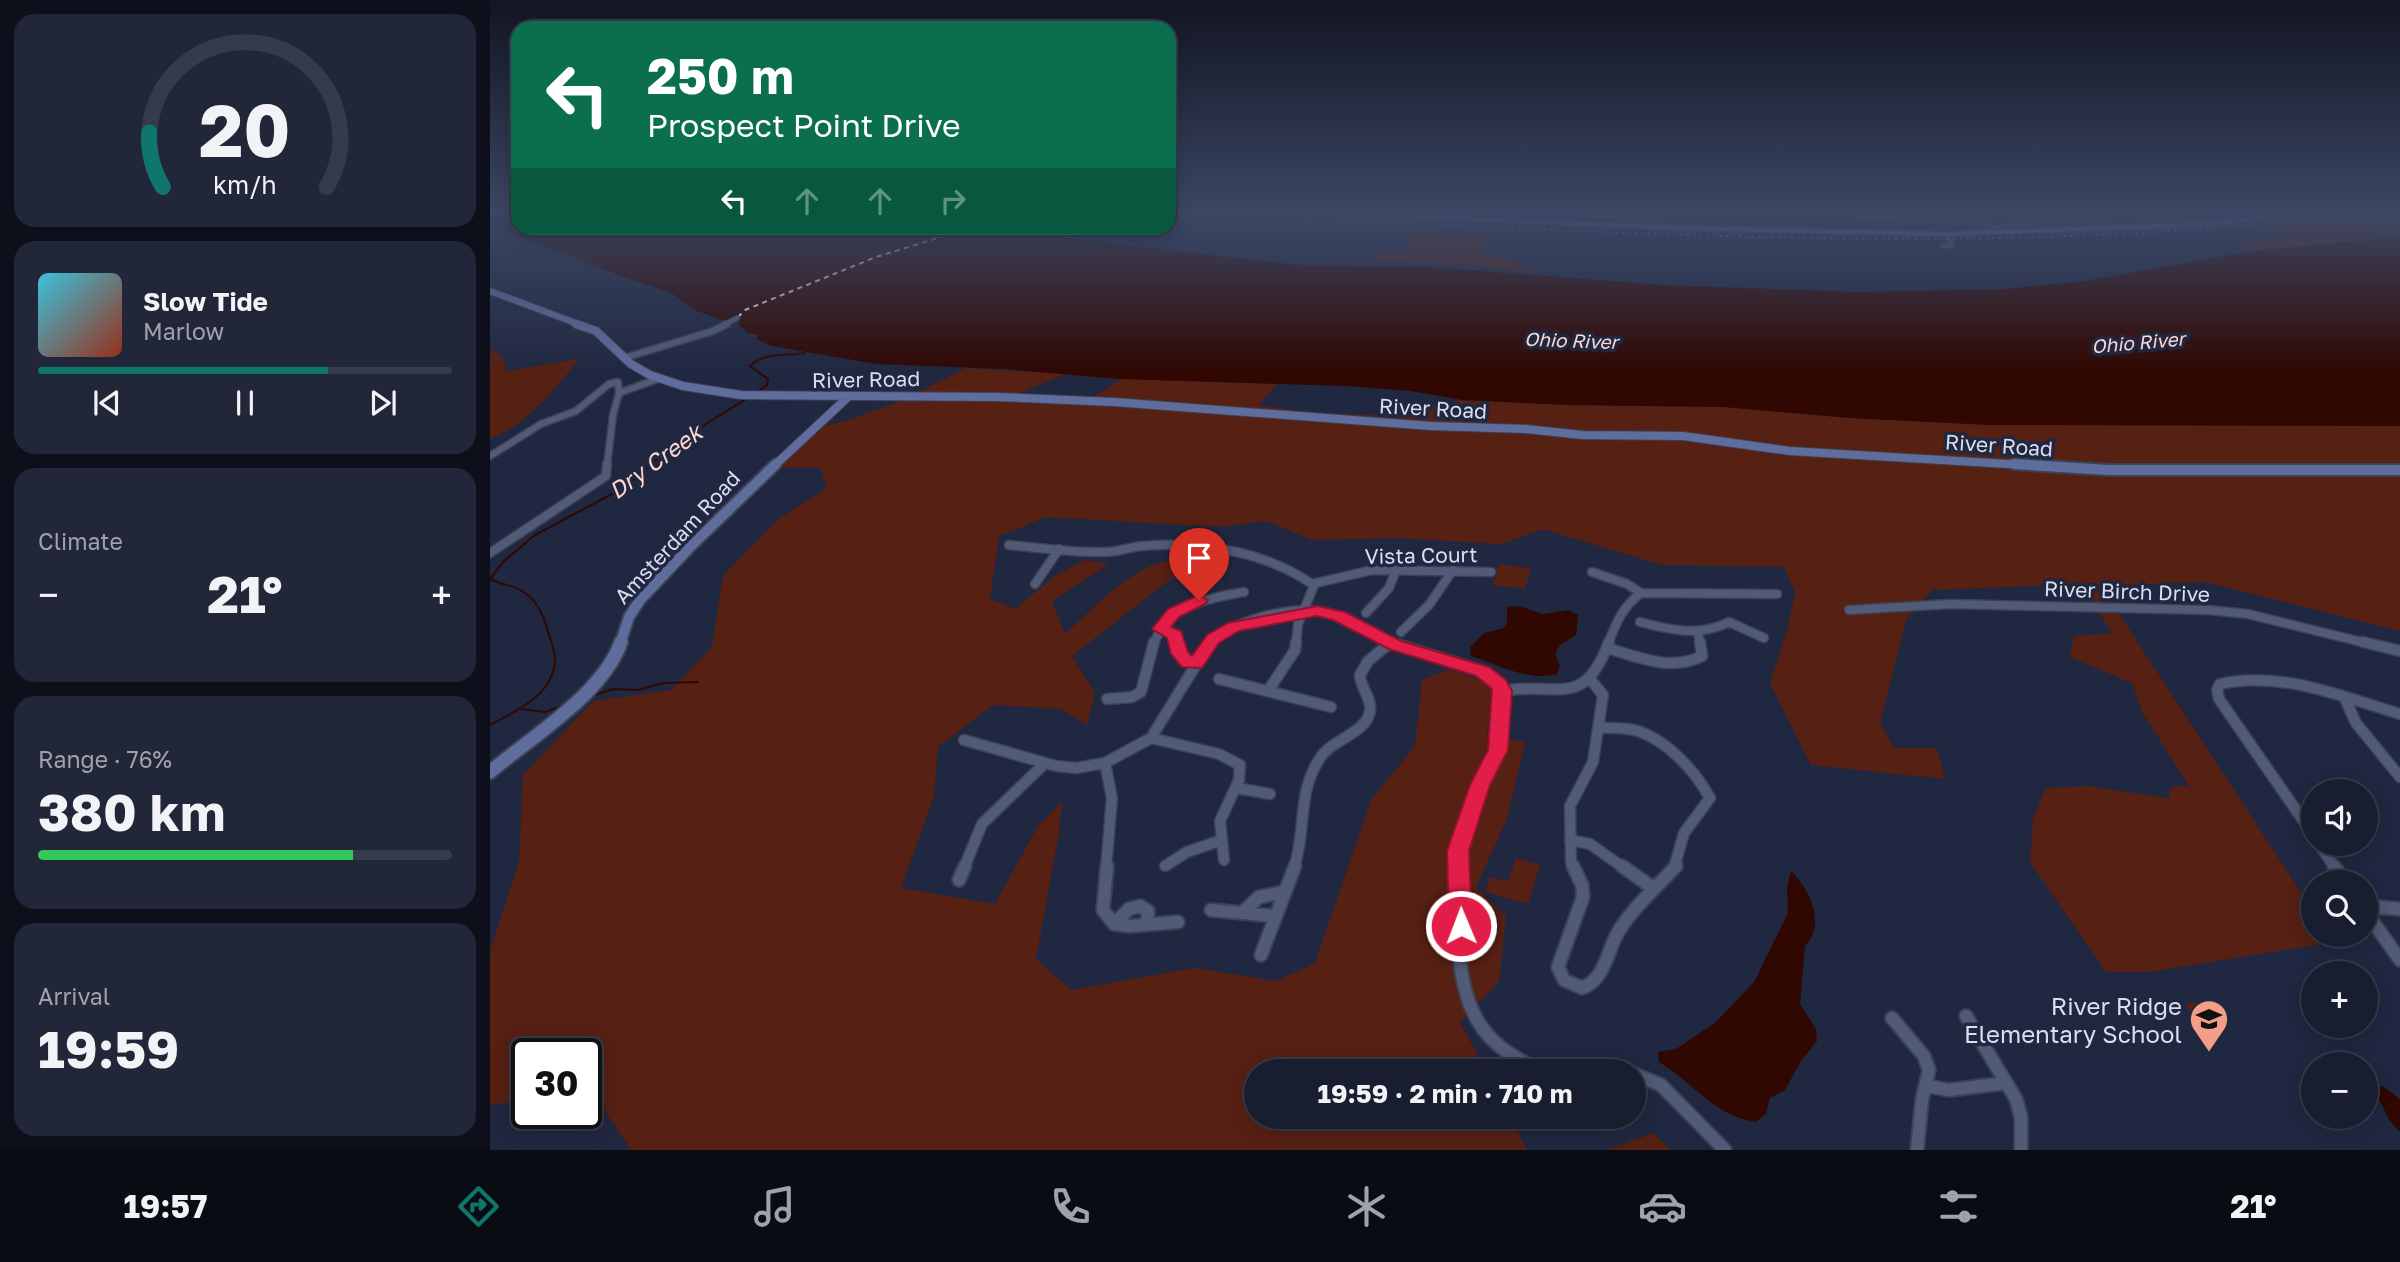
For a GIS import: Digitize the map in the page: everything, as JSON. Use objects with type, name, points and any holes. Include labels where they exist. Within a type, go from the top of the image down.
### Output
[{"type":"main road","name":"River Road","points":[[490,291],[596,331],[624,358],[660,379],[713,391],[783,397],[998,397],[1114,402],[1431,426],[1526,429],[1581,435],[1683,436],[1790,451],[2109,470],[2400,470]]},
{"type":"main road","name":"Amsterdam Road","points":[[490,772],[600,677],[617,655],[624,624],[642,598],[753,484],[849,396]]},
{"type":"street","points":[[624,358],[713,331],[737,318]]},
{"type":"street","points":[[619,393],[660,379]]},
{"type":"street","points":[[490,456],[541,424],[580,409],[610,384],[618,382],[619,393],[613,415],[606,477],[490,553]]},
{"type":"street","points":[[1009,545],[1111,552],[1152,546],[1228,549],[1301,575],[1312,584],[1311,594],[1298,624],[1296,650],[1268,691]]},
{"type":"street","points":[[1035,584],[1059,549]]},
{"type":"street","points":[[1366,613],[1390,586],[1396,570]]},
{"type":"street","points":[[1401,632],[1437,595],[1453,570]]},
{"type":"street","name":"Vista Court","points":[[1312,584],[1364,571],[1490,572]]},
{"type":"street","points":[[1592,572],[1627,584],[1641,593],[1777,594]]},
{"type":"street","points":[[1107,699],[1132,696],[1141,692],[1150,653],[1160,629],[1174,613],[1186,605],[1244,592]]},
{"type":"street","points":[[1502,691],[1523,687],[1569,690],[1582,686],[1590,679],[1607,648],[1627,603],[1641,593]]},
{"type":"street","name":"River Birch Drive","points":[[1849,610],[1951,604],[2209,610],[2248,614],[2400,651]]},
{"type":"street","points":[[964,740],[1044,764],[1076,768],[1105,763],[1129,752],[1151,737],[1213,639],[1226,630],[1303,612],[1332,613],[1390,643],[1483,671],[1494,679],[1502,691],[1498,750],[1480,785],[1458,851],[1461,973],[1469,1002],[1479,1022],[1497,1045],[1520,1059]]},
{"type":"street","points":[[1640,622],[1663,629],[1698,631],[1718,629],[1729,622],[1764,638]]},
{"type":"street","points":[[1160,629],[1175,635],[1182,659],[1196,663]]},
{"type":"street","points":[[1607,648],[1659,662],[1692,662],[1702,656],[1698,631]]},
{"type":"street","points":[[1261,955],[1302,842],[1302,805],[1318,762],[1333,742],[1365,723],[1370,715],[1371,707],[1360,684],[1359,675],[1365,664],[1390,643]]},
{"type":"street","points":[[1219,679],[1331,707]]},
{"type":"street","points":[[1590,679],[1603,695],[1599,727],[1593,762],[1570,806],[1571,861],[1582,885],[1583,897],[1558,967],[1563,980],[1571,986],[1582,988],[1592,984],[1600,975],[1616,936],[1627,918],[1677,865],[1684,833],[1710,798],[1699,779],[1653,739],[1637,731],[1599,727]]},
{"type":"street","points":[[2301,817],[2219,699],[2217,690],[2220,684],[2228,681],[2278,682],[2400,714]]},
{"type":"street","points":[[2345,699],[2356,723],[2396,767],[2400,777]]},
{"type":"street","points":[[1151,737],[1235,761],[1242,775],[1223,811],[1224,860]]},
{"type":"street","points":[[1105,763],[1114,802],[1103,882],[1103,910],[1114,923],[1178,922]]},
{"type":"street","points":[[959,880],[982,824],[1004,799],[1044,764]]},
{"type":"street","points":[[1237,788],[1270,794]]},
{"type":"street","points":[[1570,839],[1590,844],[1653,888]]},
{"type":"street","points":[[1165,866],[1187,852],[1222,840]]},
{"type":"street","points":[[1243,912],[1259,897],[1284,892]]},
{"type":"street","points":[[1114,923],[1129,909],[1140,906],[1148,911],[1147,924]]},
{"type":"street","points":[[2378,909],[2400,909]]},
{"type":"street","points":[[1211,910],[1274,916]]},
{"type":"street","points":[[2378,927],[2400,960]]},
{"type":"street","points":[[1966,1016],[2016,1099],[2021,1117],[2021,1150]]},
{"type":"street","points":[[1892,1018],[1924,1056],[1929,1070],[1922,1100],[1917,1150]]},
{"type":"street","points":[[1646,1079],[1661,1085],[1725,1150]]},
{"type":"street","points":[[1927,1086],[1949,1090],[2006,1083]]},
{"type":"shaded area","points":[[1478,267],[1520,267],[1533,273]]},
{"type":"shaded area","points":[[490,348],[502,356],[507,371],[579,359],[550,394],[528,415],[504,433],[490,439]]},
{"type":"shaded area","points":[[966,368],[1065,374],[1020,393],[1095,396],[1121,379],[1277,384],[1259,405],[1317,413],[1378,415],[1462,400],[1567,405],[1724,407],[1850,418],[1990,425],[2400,426],[2400,631],[2205,582],[2101,586],[2301,893],[2301,947],[2303,947],[2150,972],[2106,972],[2030,862],[2033,818],[2046,788],[2088,786],[2168,798],[2172,786],[2189,786],[2142,712],[2132,683],[2070,657],[2074,636],[2112,633],[2081,584],[1932,590],[1906,620],[1880,723],[1894,748],[1937,748],[1945,779],[1811,765],[1770,683],[1788,627],[1795,592],[1784,567],[1662,565],[1542,529],[1502,544],[1398,538],[1312,540],[1266,521],[1219,527],[1047,517],[999,536],[990,599],[1015,609],[1056,575],[1085,560],[1109,564],[1052,601],[1065,634],[1139,572],[1164,562],[1186,567],[1072,656],[1095,693],[1087,725],[1061,709],[993,705],[938,747],[934,796],[901,888],[995,904],[1038,826],[1062,802],[1036,959],[1071,990],[1194,968],[1276,981],[1315,963],[1371,800],[1415,746],[1422,680],[1449,669],[1492,685],[1487,736],[1525,742],[1507,819],[1476,887],[1506,916],[1499,982],[1460,1022],[1480,1059],[1244,1059],[1244,1129],[1516,1129],[1527,1150],[631,1150],[602,1106],[602,1038],[511,1038],[511,1102],[490,1105],[490,951],[519,862],[523,775],[593,701],[671,690],[712,647],[723,576],[778,519],[826,489],[821,468],[772,467],[816,427],[843,422],[898,402]]},
{"type":"shaded area","points":[[1499,564],[1531,568],[1525,589],[1493,585]]},
{"type":"shaded area","points":[[1516,858],[1540,865],[1528,904],[1485,892],[1490,877],[1508,881]]},
{"type":"shaded area","points":[[2192,1002],[2210,1006],[2221,1025],[2195,1022],[2186,1004]]},
{"type":"shaded area","points":[[1653,1133],[1671,1150],[1607,1150]]},
{"type":"water","name":"Ohio River","points":[[597,267],[1431,267],[1663,285],[1859,292],[2003,289],[2085,281],[2165,267],[2400,267],[2400,426],[1990,425],[1850,418],[1724,407],[1567,405],[1462,400],[1411,391],[1346,386],[1121,379],[1004,369],[877,364],[771,346],[756,339],[759,335],[748,333],[739,325],[742,317],[725,321],[697,311],[671,293]]},
{"type":"water","points":[[1520,606],[1542,614],[1568,610],[1578,615],[1576,635],[1560,645],[1555,654],[1560,666],[1557,674],[1525,674],[1471,656],[1470,647],[1484,633],[1504,628],[1507,622],[1507,607]]},
{"type":"water","points":[[1791,871],[1804,887],[1815,918],[1815,928],[1805,946],[1800,1004],[1816,1029],[1817,1041],[1801,1061],[1785,1090],[1770,1098],[1766,1114],[1756,1122],[1741,1119],[1716,1106],[1659,1062],[1658,1052],[1676,1049],[1716,1022],[1754,982],[1788,913],[1787,888]]},
{"type":"water","points":[[2382,1086],[2400,1099],[2400,1132],[2390,1121],[2378,1098],[2378,1088]]},
{"type":"waterway","name":"Dry Creek","points":[[757,392],[767,385],[768,379],[750,366],[756,361],[769,356],[805,353]]},
{"type":"waterway","name":"Dry Creek","points":[[490,725],[522,707],[541,692],[553,672],[555,660],[545,623],[536,604],[521,590],[490,579],[504,561],[535,535],[625,487],[674,444],[746,399]]},
{"type":"waterway","points":[[592,696],[613,689],[638,690],[663,683],[698,682]]},
{"type":"waterway","points":[[521,709],[545,712],[563,706]]},
{"type":"ferry route","points":[[738,317],[745,310],[852,267]]},
{"type":"place","name":"River Ridge Elementary School","points":[[2209,1053]]},
{"type":"route","points":[[1199,600],[1174,613],[1160,629],[1175,635],[1182,659],[1188,663],[1196,663],[1213,639],[1234,626],[1294,613],[1317,611],[1339,616],[1395,645],[1483,671],[1499,685],[1502,691],[1498,750],[1480,785],[1459,844],[1461,926]]}]
